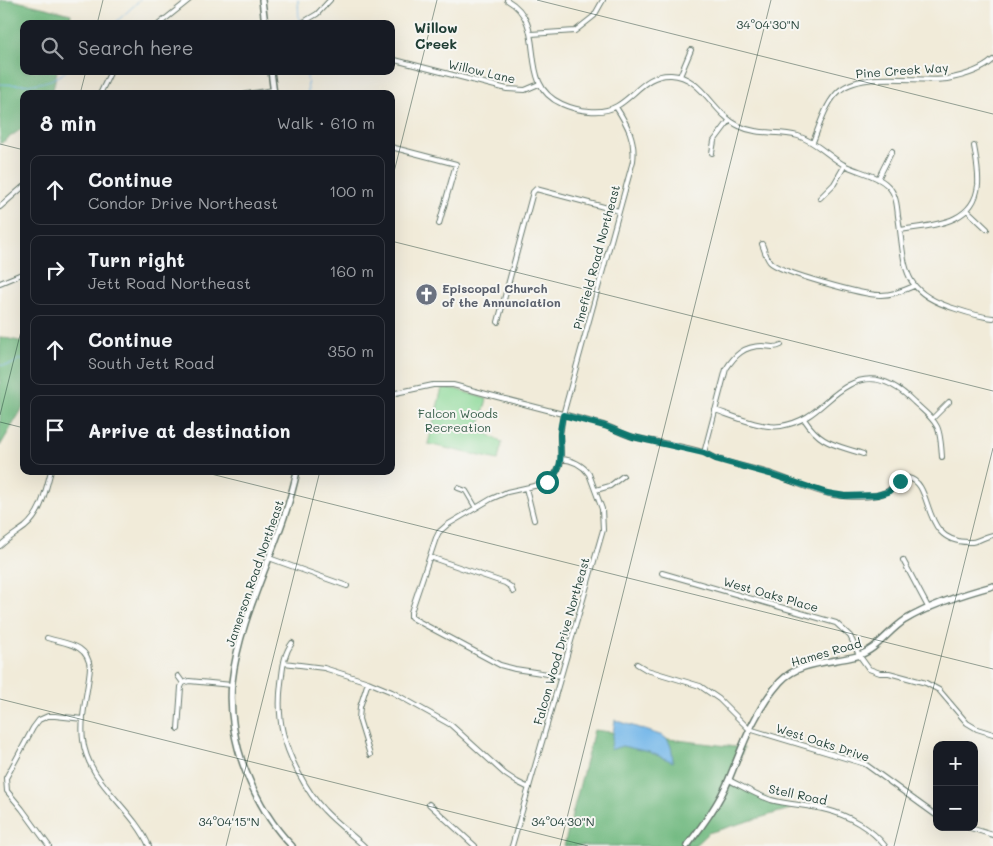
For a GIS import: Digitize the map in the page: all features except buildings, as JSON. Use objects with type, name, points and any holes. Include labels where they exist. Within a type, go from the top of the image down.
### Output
[{"type":"street","points":[[164,20],[188,0]]},
{"type":"street","points":[[262,0],[264,20]]},
{"type":"street","points":[[307,20],[317,14],[330,0]]},
{"type":"street","points":[[507,0],[525,16],[531,34],[534,70],[539,84],[552,99],[566,106],[595,111],[616,107],[655,77],[666,75],[680,76],[695,85],[729,121],[754,132],[792,135],[813,142],[845,165],[878,179],[887,185],[896,199],[904,263],[914,286],[922,294],[936,303],[993,318]]},
{"type":"street","points":[[531,34],[575,31],[594,16],[603,0]]},
{"type":"street","points":[[680,76],[691,50]]},
{"type":"street","name":"Willow Lane","points":[[395,60],[507,89],[525,90],[539,84]]},
{"type":"street","name":"Pine Creek Way","points":[[813,142],[830,102],[836,94],[850,84],[859,81],[891,79],[946,79],[978,70],[993,60]]},
{"type":"street","points":[[102,90],[109,75]]},
{"type":"street","points":[[272,75],[274,90]]},
{"type":"street","name":"Pinefield Road Northeast","points":[[561,459],[560,435],[563,415],[632,161],[634,148],[629,130],[616,107]]},
{"type":"street","points":[[712,153],[714,141],[729,121]]},
{"type":"street","points":[[900,230],[954,220],[967,210],[976,196],[978,185],[974,146]]},
{"type":"street","points":[[395,148],[456,164],[438,224]]},
{"type":"street","points":[[878,179],[892,151]]},
{"type":"street","points":[[820,198],[834,184],[845,165]]},
{"type":"street","points":[[0,206],[20,189]]},
{"type":"street","points":[[498,322],[533,192],[536,189],[619,211]]},
{"type":"street","points":[[967,210],[987,229]]},
{"type":"street","points":[[763,246],[769,261],[778,267],[791,273],[868,295],[898,294],[914,286]]},
{"type":"street","points":[[0,284],[20,275]]},
{"type":"street","points":[[704,453],[726,369],[734,356],[742,350],[751,347],[776,348],[781,344]]},
{"type":"street","points":[[714,410],[759,424],[779,426],[804,419],[816,412],[849,384],[878,380],[890,383],[904,391],[937,424],[940,432],[942,456]]},
{"type":"street","points":[[395,393],[433,386],[453,385],[605,426],[633,437],[704,453],[716,459],[837,495],[877,495],[888,492],[903,478],[907,478],[914,481],[920,487],[925,496],[931,518],[935,525],[947,536],[972,542],[993,535]]},
{"type":"street","points":[[932,419],[948,402]]},
{"type":"street","points":[[804,419],[812,432],[826,442],[863,454]]},
{"type":"street","points":[[561,459],[558,472],[543,484],[499,495],[442,529],[436,538],[411,612],[411,617],[414,619],[500,665],[561,676]]},
{"type":"street","name":"Falcon Wood Drive Northeast","points":[[512,846],[604,530],[602,509],[586,468],[575,462],[561,459]]},
{"type":"street","points":[[0,546],[36,515],[50,475]]},
{"type":"street","name":"Jamerson Road Northeast","points":[[292,846],[260,806],[245,769],[235,732],[232,710],[232,685],[242,636],[286,514],[296,475]]},
{"type":"street","points":[[596,490],[610,486],[623,476]]},
{"type":"street","points":[[458,488],[466,491],[476,508]]},
{"type":"street","points":[[526,488],[534,520]]},
{"type":"street","points":[[430,557],[505,583],[511,587],[513,592]]},
{"type":"street","points":[[270,558],[347,586]]},
{"type":"street","points":[[903,560],[929,609]]},
{"type":"street","name":"West Oaks Place","points":[[662,573],[836,623],[850,636],[859,655],[869,669],[926,683],[939,690],[967,723],[977,730],[993,734]]},
{"type":"street","name":"Hames Road","points":[[687,846],[704,825],[729,780],[750,729],[769,696],[790,673],[817,664],[859,655],[875,646],[891,630],[904,621],[929,609],[993,586]]},
{"type":"street","points":[[47,638],[75,646],[84,651],[89,658],[89,675],[83,719],[84,747],[92,768],[143,834],[150,846]]},
{"type":"street","points":[[292,643],[284,663],[280,704],[283,733],[290,754],[323,810],[364,846]]},
{"type":"street","points":[[284,663],[324,668],[392,692],[451,725],[505,774],[529,788]]},
{"type":"street","points":[[637,664],[647,670],[700,686],[719,699],[750,729]]},
{"type":"street","points":[[178,676],[183,683]]},
{"type":"street","points":[[183,683],[189,681],[232,685]]},
{"type":"street","points":[[368,682],[360,707],[359,720],[370,755]]},
{"type":"street","points":[[178,729],[183,683]]},
{"type":"street","points":[[49,846],[22,808],[6,791],[6,778],[39,720],[48,716],[83,719]]},
{"type":"street","name":"West Oaks Drive","points":[[750,729],[865,764],[933,813]]},
{"type":"street","name":"Stell Road","points":[[729,780],[770,800],[828,810],[871,830],[885,846]]},
{"type":"street","points":[[429,804],[475,846]]},
{"type":"street","points":[[978,831],[993,835]]},
{"type":"green space","points":[[0,0],[12,0],[71,14],[70,20],[20,20],[20,75],[56,75],[53,90],[20,90],[20,130],[0,144]]},
{"type":"green space","points":[[0,337],[20,341],[20,413],[0,446]]},
{"type":"green space","name":"Falcon Woods Recreation","points":[[442,388],[455,389],[487,399],[479,428],[502,443],[498,460],[428,444]]},
{"type":"green space","points":[[594,730],[744,748],[730,781],[790,809],[708,833],[694,846],[564,846]]},
{"type":"water","points":[[615,720],[666,738],[670,744],[673,762],[649,752],[622,746],[610,750]]},
{"type":"waterway","points":[[118,20],[140,0]]},
{"type":"waterway","points":[[298,0],[299,20]]},
{"type":"waterway","points":[[0,84],[34,84],[51,80],[60,75]]},
{"type":"waterway","points":[[307,75],[308,90]]},
{"type":"waterway","points":[[0,365],[10,365],[20,359]]},
{"type":"place","name":"Episcopal Church of the Annunciation","points":[[426,295]]},
{"type":"district","name":"Willow Creek","points":[[436,36]]},
{"type":"route","points":[[547,482],[558,472],[560,466],[560,429],[563,415],[605,426],[628,436],[704,453],[716,459],[837,495],[877,495],[888,492],[900,481]]}]
